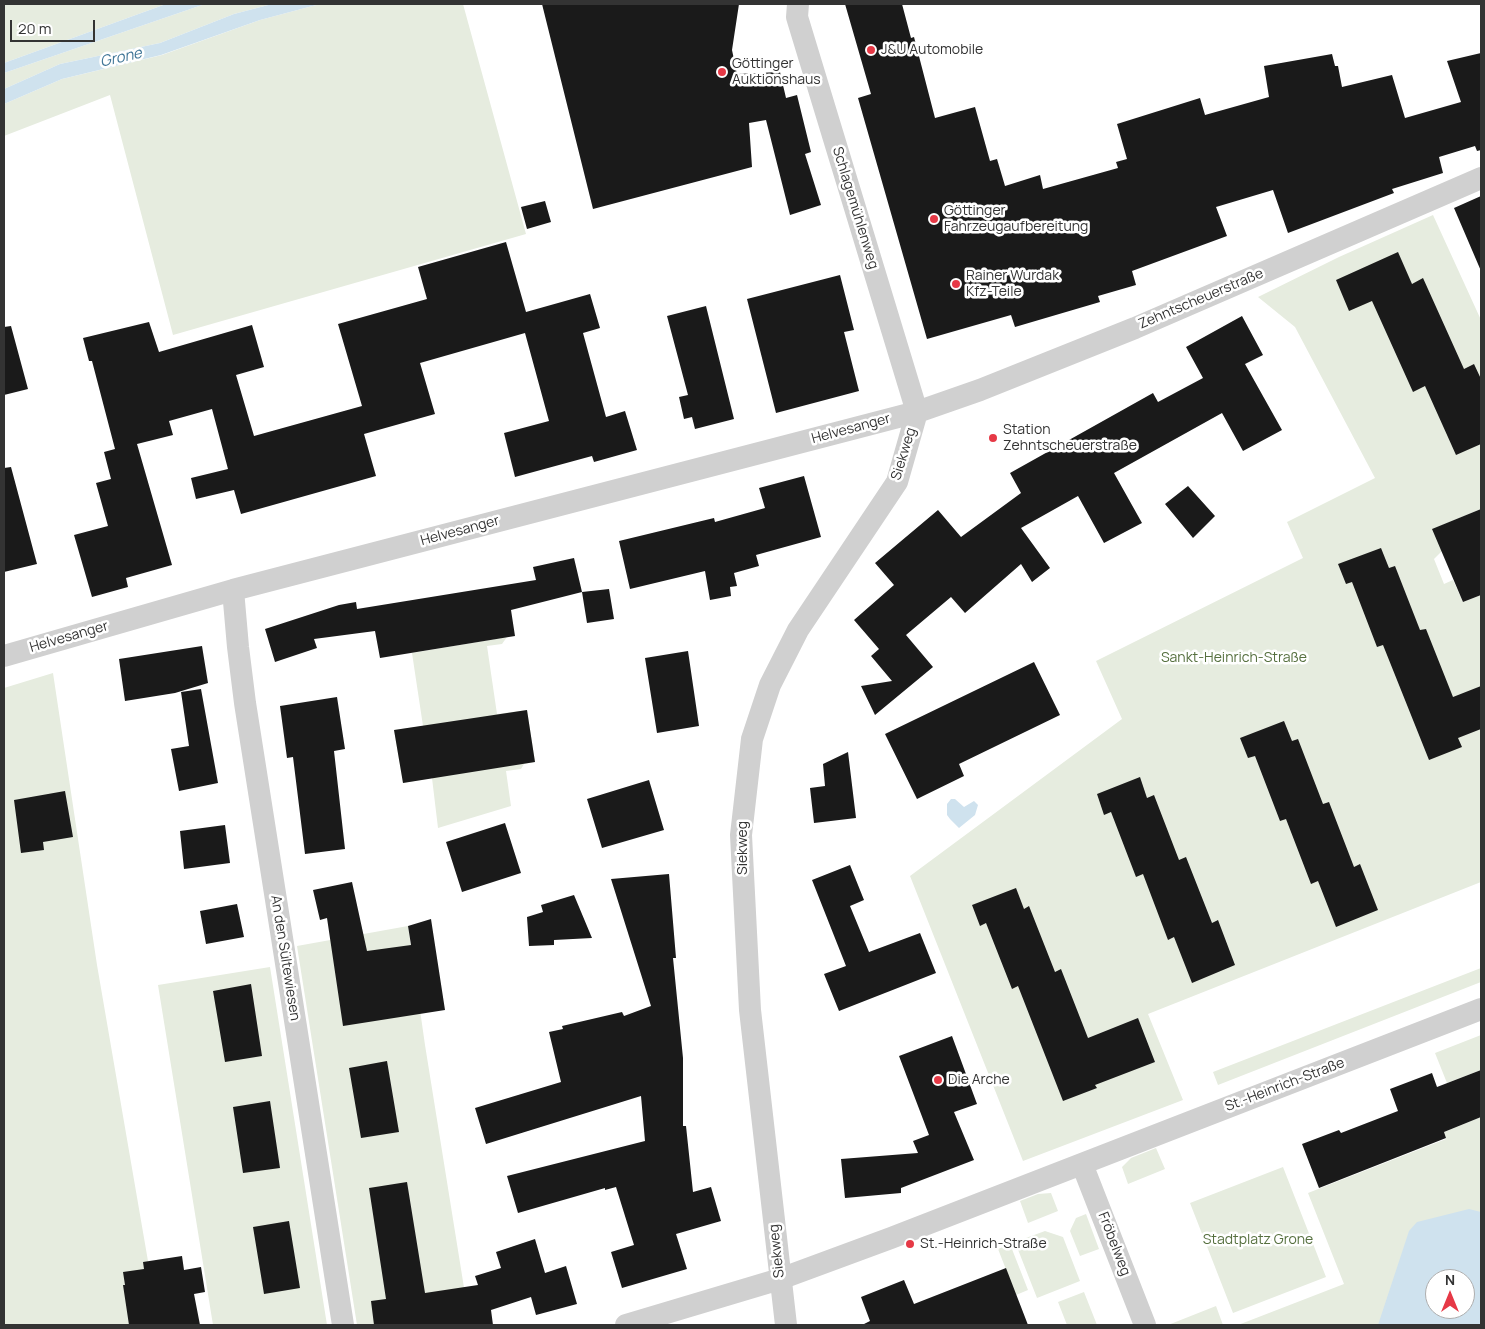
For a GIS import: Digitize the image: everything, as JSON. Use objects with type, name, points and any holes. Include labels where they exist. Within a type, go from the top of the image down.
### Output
[{"type":"street","name":"Schlagemühlenweg","points":[[798,4],[797,17],[917,412]]},
{"type":"street","name":"Zehntscheuerstraße","points":[[917,412],[980,390],[1135,328],[1481,178]]},
{"type":"street","name":"Helvesanger","points":[[4,656],[233,590],[917,412]]},
{"type":"street","name":"Siekweg","points":[[786,1325],[750,1010],[741,835],[752,739],[770,685],[798,630],[897,482],[917,412]]},
{"type":"street","name":"An den Sültewiesen","points":[[233,590],[245,703],[343,1325]]},
{"type":"street","name":"St.-Heinrich-Straße","points":[[626,1325],[780,1279],[1481,1009]]},
{"type":"street","name":"Fröbelweg","points":[[1082,1164],[1145,1325]]},
{"type":"green space","points":[[4,4],[166,4],[4,63]]},
{"type":"green space","points":[[205,4],[272,4],[234,14],[160,43],[60,64],[4,89],[4,73]]},
{"type":"green space","points":[[320,4],[463,4],[526,234],[173,335],[110,95],[4,136],[4,104],[62,79],[162,55],[260,20]]},
{"type":"green space","name":"Sankt-Heinrich-Straße","points":[[1433,215],[1481,320],[1481,509],[1433,529],[1442,551],[1434,559],[1444,584],[1453,580],[1463,602],[1481,595],[1481,882],[1148,1014],[1183,1100],[1023,1161],[910,876],[1122,719],[1096,661],[1303,558],[1287,522],[1375,478],[1295,327],[1258,297],[1339,257]]},
{"type":"green space","points":[[507,637],[502,644],[487,646],[497,714],[527,710],[535,762],[524,764],[521,769],[506,771],[511,806],[438,828],[432,778],[403,783],[394,730],[423,726],[412,653]]},
{"type":"green space","points":[[53,673],[97,965],[159,1325],[4,1325],[4,688]]},
{"type":"green space","points":[[408,926],[470,1325],[357,1325],[297,946]]},
{"type":"green space","points":[[270,967],[327,1325],[213,1325],[158,985]]},
{"type":"green space","points":[[1481,968],[1481,982],[1218,1085],[1213,1072]]},
{"type":"green space","points":[[1481,1035],[1481,1070],[1447,1083],[1435,1053]]},
{"type":"green space","points":[[1481,1117],[1481,1325],[1238,1325],[1344,1284],[1308,1193],[1446,1139],[1444,1132]]},
{"type":"green space","points":[[1156,1148],[1165,1169],[1128,1184],[1122,1167],[1131,1158]]},
{"type":"green space","name":"Stadtplatz Grone","points":[[1283,1167],[1326,1277],[1233,1313],[1190,1203]]},
{"type":"green space","points":[[1051,1193],[1058,1211],[1028,1223],[1020,1201],[1038,1194]]},
{"type":"green space","points":[[1086,1214],[1099,1249],[1080,1256],[1070,1231],[1076,1218]]},
{"type":"green space","points":[[1045,1231],[1063,1237],[1080,1281],[1037,1298],[1015,1242]]},
{"type":"green space","points":[[1010,1244],[1028,1290],[1016,1295],[998,1249]]},
{"type":"green space","points":[[1084,1292],[1097,1325],[1067,1325],[1058,1302]]},
{"type":"green space","points":[[1216,1306],[1223,1325],[1168,1325]]},
{"type":"water","points":[[166,4],[205,4],[4,73],[4,63]]},
{"type":"water","name":"Grone","points":[[272,4],[320,4],[260,20],[161,55],[62,79],[4,104],[4,89],[60,64],[160,43],[234,14]]},
{"type":"water","points":[[951,799],[955,799],[964,807],[974,801],[978,805],[975,815],[959,828],[947,815],[947,804]]},
{"type":"water","points":[[1469,1209],[1481,1212],[1481,1325],[1378,1325],[1409,1231],[1417,1222]]},
{"type":"building","points":[[542,4],[739,4],[732,50],[737,74],[780,72],[786,98],[797,95],[811,152],[805,154],[821,205],[790,215],[766,120],[749,123],[752,167],[593,209]]},
{"type":"building","points":[[845,4],[902,4],[911,38],[914,37],[935,118],[975,107],[990,161],[997,159],[1005,186],[1040,175],[1043,189],[1118,168],[1116,162],[1127,159],[1117,124],[1200,98],[1205,115],[1269,97],[1264,66],[1332,54],[1335,66],[1338,66],[1342,87],[1392,75],[1405,118],[1461,102],[1447,61],[1481,53],[1481,150],[1477,151],[1475,146],[1439,157],[1443,173],[1392,189],[1394,193],[1288,233],[1273,190],[1216,207],[1227,236],[1132,271],[1136,285],[1098,296],[1100,302],[1015,327],[1011,315],[927,339],[858,98],[871,94]]},
{"type":"building","points":[[1481,196],[1481,271],[1454,208]]},
{"type":"building","points":[[545,201],[551,222],[527,229],[521,207]]},
{"type":"building","points":[[506,242],[526,312],[590,294],[600,328],[583,333],[606,417],[625,411],[637,450],[594,462],[592,456],[515,477],[504,433],[549,421],[525,333],[420,363],[435,414],[364,434],[376,476],[241,514],[234,490],[196,499],[191,478],[228,469],[212,409],[169,421],[173,435],[137,444],[172,565],[126,578],[128,587],[92,597],[74,535],[108,526],[96,483],[111,479],[104,452],[115,449],[92,361],[89,361],[83,338],[149,322],[159,352],[252,325],[264,367],[236,375],[254,436],[362,406],[338,324],[427,299],[418,267]]},
{"type":"building","points":[[1398,252],[1412,284],[1423,278],[1464,369],[1474,364],[1481,379],[1481,444],[1456,455],[1425,386],[1413,392],[1372,301],[1349,311],[1336,280]]},
{"type":"building","points":[[840,275],[854,330],[844,332],[859,391],[776,413],[747,299]]},
{"type":"building","points":[[706,306],[734,419],[695,429],[692,417],[684,419],[679,397],[688,395],[667,316]]},
{"type":"building","points":[[1242,316],[1263,355],[1245,364],[1282,430],[1243,451],[1222,413],[1114,473],[1142,523],[1104,543],[1078,496],[1021,528],[1050,568],[1032,582],[1021,564],[965,613],[951,597],[906,635],[933,667],[875,715],[861,686],[892,681],[871,656],[879,649],[854,620],[894,585],[875,563],[938,510],[961,537],[1021,493],[1010,473],[1153,393],[1158,402],[1203,378],[1186,347]]},
{"type":"building","points":[[11,326],[28,389],[4,395],[4,327]]},
{"type":"building","points":[[11,467],[37,564],[4,572],[4,468]]},
{"type":"building","points":[[804,476],[821,537],[756,555],[759,566],[734,573],[737,586],[730,587],[731,596],[710,600],[705,571],[630,589],[619,541],[714,518],[715,522],[765,508],[759,488]]},
{"type":"building","points":[[1188,486],[1215,516],[1193,538],[1165,504]]},
{"type":"building","points":[[1481,509],[1481,595],[1463,602],[1432,529]]},
{"type":"building","points":[[1381,548],[1389,568],[1395,566],[1420,630],[1426,629],[1453,697],[1481,686],[1481,729],[1458,738],[1462,747],[1429,760],[1383,645],[1377,647],[1352,582],[1346,584],[1338,564]]},
{"type":"building","points":[[574,558],[582,592],[511,610],[515,636],[380,658],[375,631],[314,639],[317,648],[275,662],[265,629],[339,605],[356,602],[357,609],[536,580],[533,567]]},
{"type":"building","points":[[609,589],[614,619],[587,623],[582,592]]},
{"type":"building","points":[[202,646],[208,683],[175,693],[125,701],[119,659]]},
{"type":"building","points":[[688,651],[699,726],[657,733],[645,658]]},
{"type":"building","points":[[1034,662],[1060,715],[959,764],[964,776],[917,799],[885,734]]},
{"type":"building","points":[[201,689],[218,783],[179,791],[171,749],[189,746],[181,692]]},
{"type":"building","points":[[337,697],[345,749],[334,751],[345,849],[305,854],[293,757],[287,758],[280,706]]},
{"type":"building","points":[[527,710],[535,762],[403,783],[394,730]]},
{"type":"building","points":[[1284,721],[1292,741],[1298,739],[1323,804],[1329,802],[1354,867],[1360,864],[1378,910],[1336,927],[1318,881],[1311,884],[1286,819],[1280,821],[1255,756],[1248,758],[1240,738]]},
{"type":"building","points":[[848,752],[856,818],[814,823],[810,788],[825,786],[823,764]]},
{"type":"building","points":[[1140,777],[1147,798],[1154,795],[1179,860],[1186,857],[1212,923],[1218,920],[1235,965],[1192,983],[1174,937],[1168,940],[1143,874],[1136,877],[1111,812],[1104,815],[1097,794]]},
{"type":"building","points":[[649,780],[664,830],[602,848],[587,799]]},
{"type":"building","points":[[65,791],[73,837],[43,842],[44,850],[21,853],[14,800]]},
{"type":"building","points":[[505,823],[521,873],[462,892],[446,842]]},
{"type":"building","points":[[225,825],[230,863],[184,869],[180,831]]},
{"type":"building","points":[[850,865],[864,900],[850,906],[869,952],[920,933],[936,973],[839,1011],[824,974],[846,966],[812,880]]},
{"type":"building","points":[[669,874],[676,958],[673,958],[683,1058],[683,1126],[686,1126],[693,1192],[711,1187],[721,1221],[676,1234],[687,1269],[622,1288],[611,1252],[634,1245],[616,1187],[605,1190],[605,1188],[518,1213],[507,1176],[645,1141],[641,1096],[486,1144],[475,1108],[561,1082],[549,1032],[563,1029],[562,1026],[622,1012],[624,1016],[651,1006],[611,879]]},
{"type":"building","points":[[352,882],[367,951],[411,945],[408,926],[431,919],[445,1010],[343,1026],[327,918],[320,920],[313,890]]},
{"type":"building","points":[[1016,888],[1024,909],[1029,906],[1055,972],[1061,969],[1088,1038],[1138,1018],[1155,1062],[1095,1085],[1097,1088],[1063,1101],[1018,986],[1012,989],[986,923],[980,926],[972,905]]},
{"type":"building","points":[[574,895],[592,938],[554,940],[554,945],[529,946],[527,917],[543,912],[541,905]]},
{"type":"building","points":[[237,904],[244,937],[206,944],[200,911]]},
{"type":"building","points":[[251,984],[262,1056],[225,1062],[213,991]]},
{"type":"building","points":[[952,1036],[977,1104],[954,1112],[974,1160],[901,1188],[901,1193],[845,1198],[841,1159],[918,1153],[913,1141],[929,1135],[899,1056]]},
{"type":"building","points":[[387,1061],[399,1132],[361,1138],[349,1068]]},
{"type":"building","points":[[1481,1070],[1481,1117],[1444,1132],[1446,1138],[1319,1188],[1302,1144],[1339,1130],[1341,1133],[1398,1111],[1390,1089],[1432,1073],[1437,1087]]},
{"type":"building","points":[[270,1101],[280,1168],[243,1173],[233,1107]]},
{"type":"building","points":[[407,1182],[425,1293],[478,1285],[475,1276],[501,1268],[496,1252],[535,1239],[545,1273],[566,1266],[577,1304],[536,1315],[531,1297],[491,1310],[493,1325],[374,1325],[371,1301],[386,1299],[369,1188]]},
{"type":"building","points":[[289,1221],[300,1288],[264,1294],[253,1227]]},
{"type":"building","points":[[182,1256],[184,1270],[201,1267],[205,1292],[194,1294],[200,1325],[129,1325],[123,1272],[144,1269],[143,1262]]},
{"type":"building","points":[[1006,1268],[1028,1325],[864,1325],[870,1321],[861,1297],[904,1280],[914,1304]]},
{"type":"place","name":"J&U Automobile","points":[[871,50]]},
{"type":"place","name":"Göttinger Auktionshaus","points":[[722,72]]},
{"type":"place","name":"Göttinger Fahrzeugaufbereitung","points":[[934,219]]},
{"type":"place","name":"Rainer Wurdak Kfz-Teile","points":[[956,284]]},
{"type":"place","name":"Station Zehntscheuerstraße","points":[[993,438]]},
{"type":"place","name":"Die Arche","points":[[938,1080]]},
{"type":"place","name":"St.-Heinrich-Straße","points":[[910,1244]]}]
